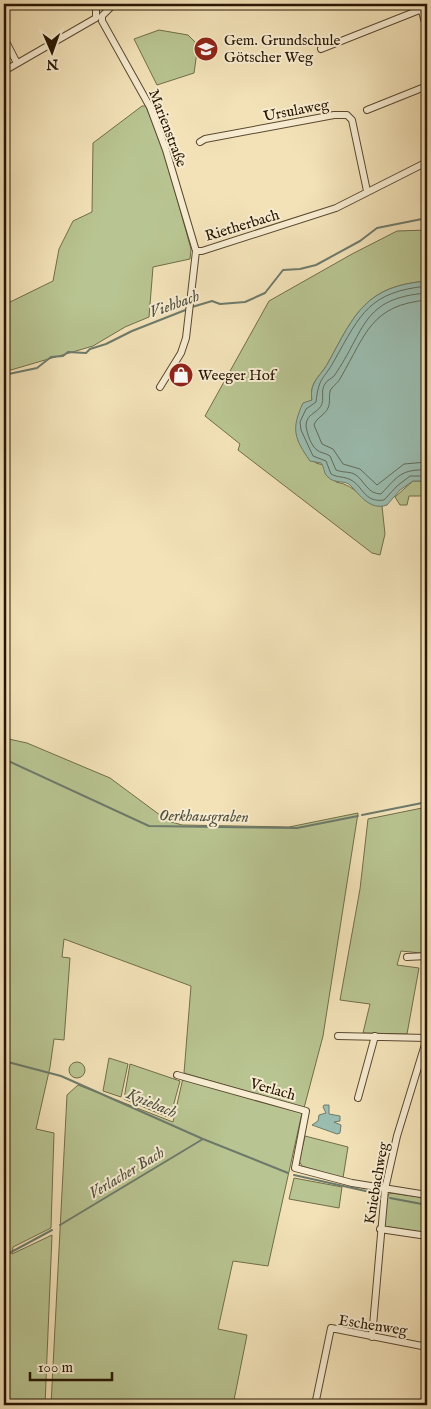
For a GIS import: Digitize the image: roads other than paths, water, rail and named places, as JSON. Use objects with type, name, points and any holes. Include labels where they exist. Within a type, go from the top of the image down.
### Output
[{"type":"street","name":"Marienstraße","points":[[93,4],[99,19],[150,107],[166,150],[196,251]]},
{"type":"street","points":[[4,71],[99,19],[114,4]]},
{"type":"street","points":[[321,49],[423,6],[427,30]]},
{"type":"street","points":[[4,38],[17,64]]},
{"type":"street","points":[[367,110],[427,86]]},
{"type":"street","name":"Ursulaweg","points":[[200,142],[205,139],[334,114],[347,115],[352,120],[367,192]]},
{"type":"street","name":"Rietherbach","points":[[160,388],[181,353],[190,316],[194,256],[196,251],[202,251],[314,216],[427,162]]},
{"type":"street","points":[[407,957],[427,956]]},
{"type":"street","points":[[338,1036],[427,1038]]},
{"type":"street","points":[[358,1098],[375,1036]]},
{"type":"street","name":"Kniebachweg","points":[[372,1336],[385,1189],[397,1136],[427,1038]]},
{"type":"street","name":"Verlach","points":[[177,1074],[306,1111],[295,1168],[319,1176],[385,1189]]},
{"type":"street","points":[[385,1189],[427,1195]]},
{"type":"street","points":[[380,1229],[427,1236]]},
{"type":"street","name":"Eschenweg","points":[[315,1405],[331,1328],[427,1347]]},
{"type":"water","points":[[427,281],[427,481],[413,481],[400,490],[387,505],[375,506],[366,501],[350,485],[330,479],[325,474],[321,463],[310,461],[300,446],[296,433],[297,420],[303,403],[312,400],[312,389],[316,380],[355,316],[365,305],[376,296],[390,289],[406,284]]},
{"type":"water","points":[[324,1105],[329,1105],[329,1114],[340,1116],[340,1121],[334,1122],[341,1125],[340,1133],[337,1134],[312,1125],[318,1121],[319,1115],[326,1113]]},
{"type":"waterway","name":"Viehbach","points":[[192,307],[212,301],[220,304],[245,302],[265,293],[283,270],[300,269],[316,265],[360,241],[377,228],[427,218]]},
{"type":"waterway","name":"Viehbach","points":[[4,375],[37,368],[51,357],[63,356],[68,352],[86,353],[90,349],[188,309]]},
{"type":"waterway","name":"Oerkhausgraben","points":[[4,759],[149,826],[297,828],[358,816]]},
{"type":"waterway","name":"Oerkhausgraben","points":[[362,815],[427,802]]},
{"type":"waterway","name":"Kniebach","points":[[4,1061],[61,1076],[203,1139],[288,1173]]},
{"type":"waterway","name":"Verlacher Bach","points":[[60,1225],[203,1139]]},
{"type":"waterway","name":"Kniebach","points":[[294,1175],[379,1194]]},
{"type":"waterway","name":"Kniebach","points":[[390,1198],[427,1205]]},
{"type":"waterway","name":"Verlacher Bach","points":[[4,1256],[52,1230]]},
{"type":"place","name":"Gem. Grundschule Götscher Weg","points":[[206,49]]},
{"type":"place","name":"Weeger Hof","points":[[181,375]]}]
